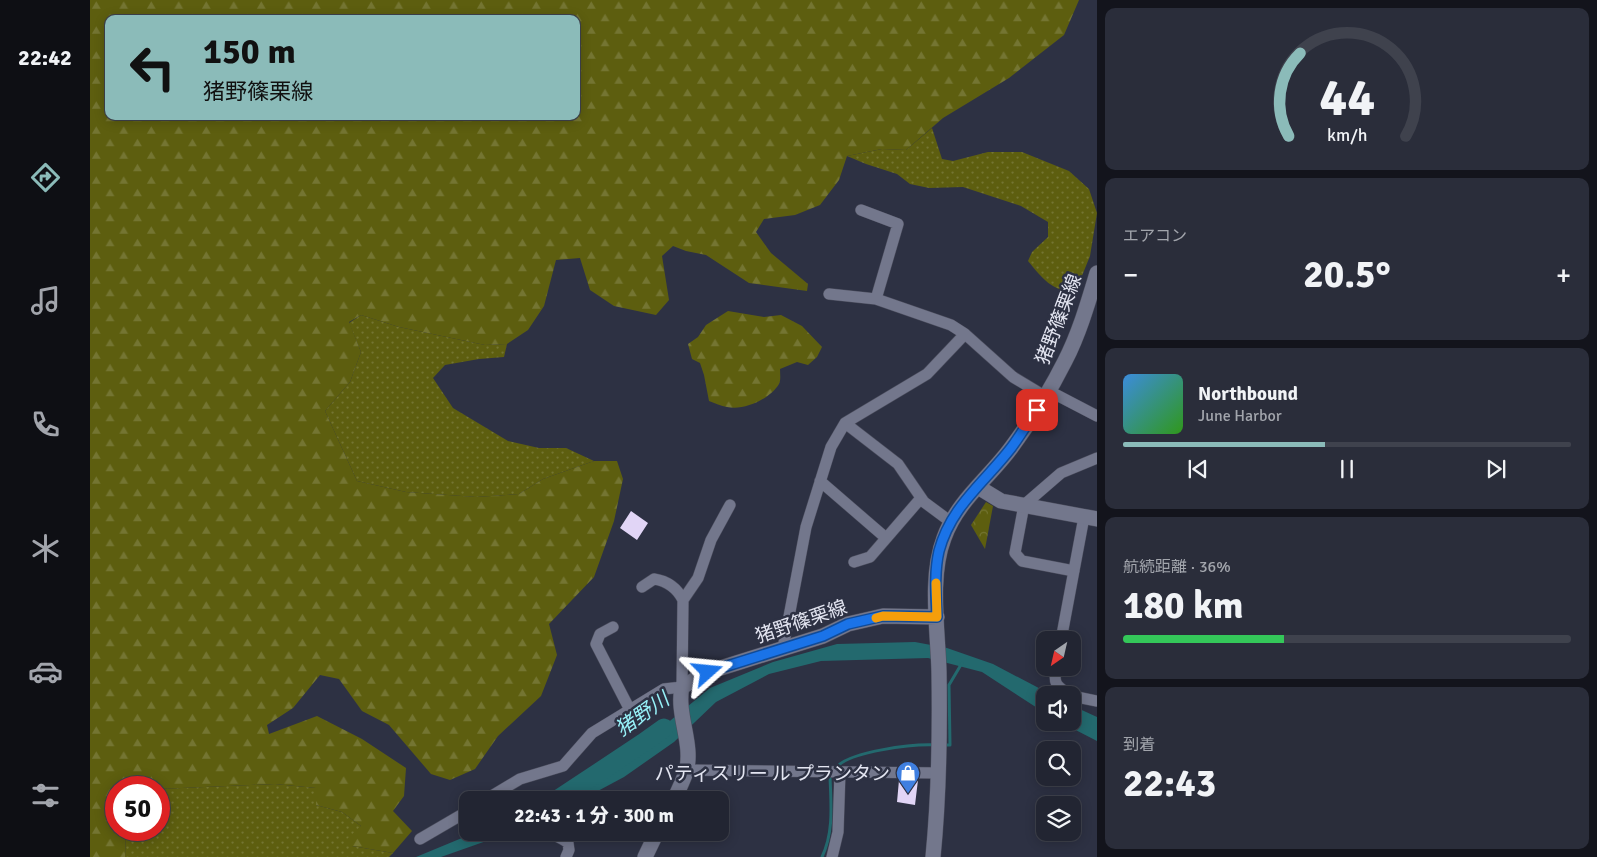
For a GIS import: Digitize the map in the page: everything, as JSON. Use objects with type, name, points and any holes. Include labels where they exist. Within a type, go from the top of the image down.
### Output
[{"type":"main road","name":"猪野篠栗線","points":[[680,693],[708,672],[823,636],[848,624],[883,616],[937,617],[937,564],[944,537],[963,503],[1011,448],[1047,394],[1066,360],[1097,273]]},
{"type":"main road","points":[[978,486],[1001,501],[1091,518]]},
{"type":"main road","points":[[933,857],[939,773],[937,617]]},
{"type":"main road","points":[[678,791],[687,770],[687,750],[680,693]]},
{"type":"main road","points":[[645,857],[653,841]]},
{"type":"street","points":[[861,210],[898,224],[876,299]]},
{"type":"street","points":[[829,294],[876,299],[951,325],[965,334],[1013,377],[1097,416]]},
{"type":"street","points":[[783,648],[802,544],[831,448],[845,423],[927,374],[965,334]]},
{"type":"street","points":[[845,423],[898,464],[924,502],[951,522]]},
{"type":"street","points":[[1074,571],[1022,561],[1015,552],[1024,505],[1061,474],[1097,458]]},
{"type":"street","points":[[820,481],[886,538]]},
{"type":"street","points":[[854,562],[870,557],[921,498]]},
{"type":"street","points":[[500,791],[520,779],[563,766],[592,733],[664,689],[680,693],[684,600],[698,578],[711,540],[730,505]]},
{"type":"street","points":[[1063,631],[1074,571],[1091,518]]},
{"type":"street","points":[[642,587],[654,579],[663,581],[679,593],[684,600]]},
{"type":"street","points":[[613,627],[600,634],[596,644],[630,710]]},
{"type":"street","points":[[1081,698],[1097,701]]},
{"type":"street","points":[[687,770],[939,773]]},
{"type":"street","points":[[832,857],[838,832],[840,772]]},
{"type":"street","points":[[420,839],[459,816]]},
{"type":"street","points":[[566,841],[569,850],[566,857]]},
{"type":"green space","points":[[90,0],[1079,0],[1064,35],[1009,78],[943,118],[906,150],[882,149],[847,156],[839,180],[820,205],[795,215],[764,219],[756,232],[771,253],[808,284],[807,291],[749,283],[706,255],[673,246],[662,256],[669,300],[656,315],[614,306],[590,290],[580,258],[556,260],[544,306],[528,330],[507,344],[485,345],[399,327],[361,315],[349,322],[361,352],[350,382],[325,411],[357,481],[406,492],[476,497],[519,494],[543,479],[594,461],[617,461],[623,479],[614,521],[594,577],[549,624],[557,655],[541,696],[498,736],[475,769],[450,780],[431,774],[389,725],[362,711],[339,679],[320,675],[293,708],[267,725],[269,734],[317,716],[362,739],[406,768],[404,796],[393,811],[412,831],[393,853],[352,846],[347,839],[361,826],[342,812],[316,805],[316,788],[275,784],[170,789],[170,776],[105,776],[105,841],[126,841],[125,857],[90,857]]},
{"type":"green space","points":[[932,128],[942,159],[953,161],[988,152],[1022,152],[1069,171],[1089,189],[1097,213],[1090,256],[1075,293],[1067,292],[1048,283],[1028,261],[1032,252],[1048,237],[1048,222],[1021,206],[963,187],[929,188],[910,184],[897,174],[847,156],[882,149],[906,150]]},
{"type":"green space","points":[[728,311],[764,317],[781,315],[802,326],[822,347],[817,357],[808,365],[797,362],[780,369],[779,384],[756,403],[734,408],[709,401],[700,363],[692,359],[688,344],[698,337],[706,325]]},
{"type":"green space","points":[[361,315],[399,327],[485,345],[507,344],[504,357],[445,365],[433,378],[453,408],[508,441],[539,448],[566,448],[594,461],[543,479],[519,494],[476,497],[406,492],[357,481],[325,411],[350,382],[361,352],[349,323]]},
{"type":"green space","points":[[986,502],[993,506],[985,549],[971,525]]},
{"type":"green space","points":[[275,784],[316,788],[316,805],[342,812],[361,826],[352,846],[393,853],[389,857],[125,857],[126,841],[170,841],[170,789]]},
{"type":"shaded area","points":[[915,642],[947,648],[993,664],[1036,687],[1036,707],[982,672],[928,658],[821,661],[769,674],[716,702],[674,742],[624,777],[598,791],[571,791],[643,743],[710,688],[773,662],[837,644]]},
{"type":"shaded area","points":[[1081,710],[1097,717],[1097,741],[1078,731],[1081,731]]},
{"type":"shaded area","points":[[459,839],[459,841],[486,841],[441,857],[416,857]]},
{"type":"building","points":[[631,511],[648,523],[637,540],[620,528]]},
{"type":"building","points":[[899,780],[918,780],[915,805],[897,802]]},
{"type":"waterway","points":[[944,745],[950,745],[949,685],[962,663]]},
{"type":"waterway","name":"猪野川","points":[[571,791],[664,728]]},
{"type":"waterway","points":[[835,769],[842,763],[866,753],[898,747],[936,745]]},
{"type":"waterway","points":[[822,857],[830,828],[830,777],[832,775]]},
{"type":"slow traffic","points":[[876,618],[883,616],[937,617],[936,583]]},
{"type":"place","name":"パティスリー ル プランタン","points":[[908,794]]},
{"type":"route","points":[[708,672],[823,636],[848,624],[883,616],[937,617],[937,564],[939,552],[951,522],[963,503],[1011,448],[1037,410]]}]
